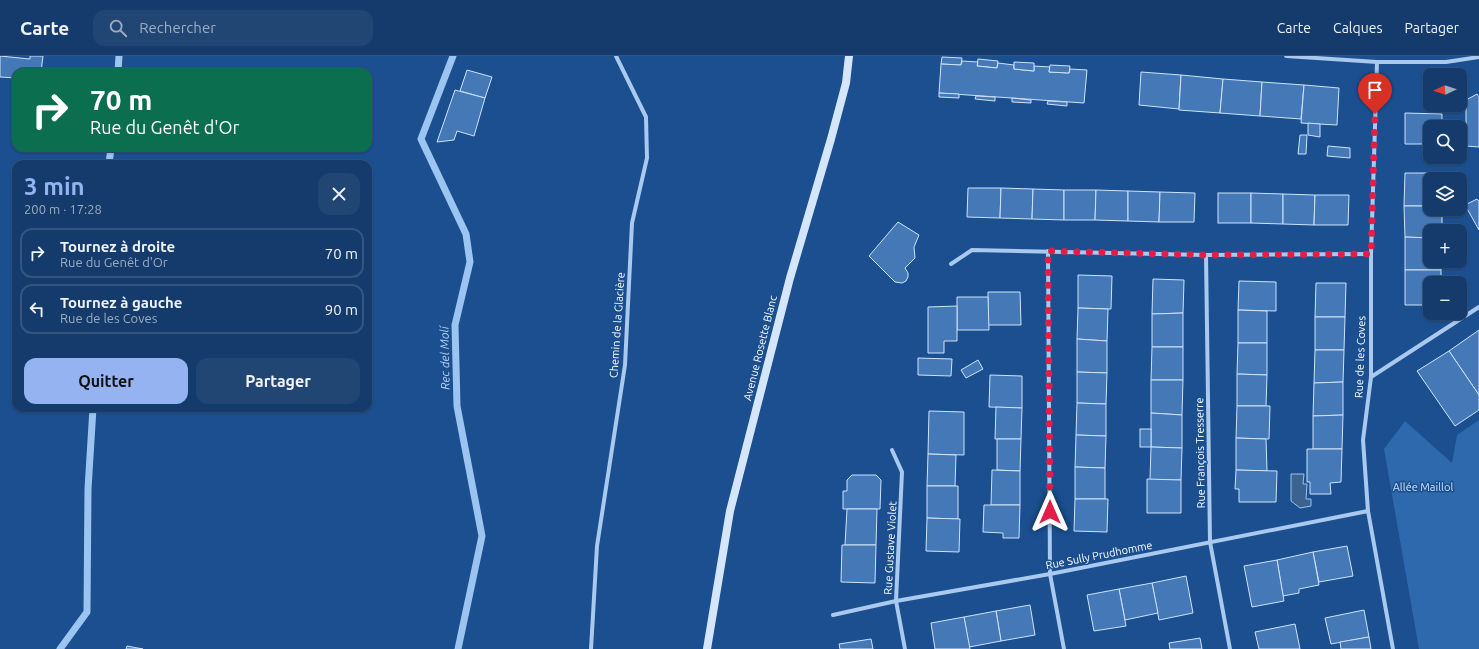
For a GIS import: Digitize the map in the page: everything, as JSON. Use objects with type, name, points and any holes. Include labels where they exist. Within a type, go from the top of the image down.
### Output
[{"type":"main road","name":"Avenue Rosette Blanc","points":[[707,649],[730,511],[790,278],[846,83],[849,56]]},
{"type":"street","name":"Chemin de la Glacière","points":[[591,649],[597,546],[626,365],[632,223],[647,158],[646,117],[616,56]]},
{"type":"street","points":[[1286,56],[1377,62],[1446,62],[1479,57]]},
{"type":"street","name":"Rue de les Coves","points":[[1377,62],[1371,254],[1371,377],[1363,440],[1368,511],[1393,649]]},
{"type":"street","points":[[951,264],[972,250],[1206,255],[1371,254]]},
{"type":"street","points":[[1048,251],[1050,574],[1064,649]]},
{"type":"street","name":"Rue François Tresserre","points":[[1206,255],[1210,542],[1230,649]]},
{"type":"street","points":[[1371,377],[1479,306]]},
{"type":"street","name":"Rue Gustave Violet","points":[[892,450],[902,472],[896,601],[905,649]]},
{"type":"street","name":"Rue Sully Prudhomme","points":[[833,614],[896,601],[1050,574],[1368,511]]},
{"type":"green space","name":"Allée Maillol","points":[[1479,420],[1479,649],[1419,649],[1384,449],[1405,421],[1452,463],[1457,435]]},
{"type":"shaded area","points":[[1291,474],[1304,474],[1303,484],[1307,484],[1306,499],[1311,499],[1311,506],[1300,508],[1291,501]]},
{"type":"building","points":[[0,56],[30,59],[30,56],[43,56],[42,68],[12,68],[12,78],[0,77]]},
{"type":"building","points":[[942,57],[962,58],[961,65],[941,64]]},
{"type":"building","points":[[978,59],[998,61],[997,68],[977,66]]},
{"type":"building","points":[[962,61],[978,62],[977,66],[997,68],[998,63],[1014,65],[1014,69],[1034,71],[1034,66],[1050,67],[1049,72],[1069,73],[1070,69],[1087,70],[1084,103],[939,93],[941,64],[961,65]]},
{"type":"building","points":[[1014,62],[1034,63],[1034,71],[1014,69]]},
{"type":"building","points":[[1050,65],[1070,66],[1069,73],[1049,72]]},
{"type":"building","points":[[467,70],[492,77],[485,98],[460,91]]},
{"type":"building","points":[[1141,72],[1181,75],[1179,109],[1139,105]]},
{"type":"building","points":[[1181,75],[1223,79],[1220,113],[1179,110]]},
{"type":"building","points":[[1223,79],[1262,82],[1260,116],[1220,113]]},
{"type":"building","points":[[1262,82],[1304,85],[1301,119],[1260,116]]},
{"type":"building","points":[[1304,85],[1339,88],[1337,125],[1301,123]]},
{"type":"building","points":[[455,90],[485,98],[474,136],[457,131],[454,140],[437,142]]},
{"type":"building","points":[[939,93],[959,94],[959,98],[939,97]]},
{"type":"building","points":[[1477,94],[1479,97],[1479,147],[1467,146],[1467,99]]},
{"type":"building","points":[[976,96],[995,97],[995,101],[975,99]]},
{"type":"building","points":[[1012,98],[1031,100],[1031,103],[1012,102]]},
{"type":"building","points":[[1048,101],[1067,102],[1067,106],[1047,104]]},
{"type":"building","points":[[1405,113],[1442,114],[1442,120],[1423,120],[1423,144],[1405,144]]},
{"type":"building","points":[[1308,123],[1320,124],[1320,137],[1308,135]]},
{"type":"building","points":[[1300,135],[1307,135],[1306,154],[1298,154]]},
{"type":"building","points":[[1328,146],[1350,148],[1350,158],[1327,156]]},
{"type":"building","points":[[1405,173],[1423,173],[1423,206],[1404,206]]},
{"type":"building","points":[[968,188],[1001,188],[1000,218],[967,217]]},
{"type":"building","points":[[1001,188],[1033,189],[1032,219],[1000,218]]},
{"type":"building","points":[[1033,189],[1064,190],[1064,220],[1032,219]]},
{"type":"building","points":[[1064,190],[1096,190],[1095,220],[1064,220]]},
{"type":"building","points":[[1096,190],[1128,191],[1128,221],[1095,220]]},
{"type":"building","points":[[1128,191],[1160,192],[1159,222],[1128,221]]},
{"type":"building","points":[[1160,192],[1195,193],[1194,222],[1159,222]]},
{"type":"building","points":[[1218,193],[1251,193],[1251,223],[1218,223]]},
{"type":"building","points":[[1251,193],[1283,194],[1283,224],[1251,223]]},
{"type":"building","points":[[1283,194],[1315,195],[1314,225],[1283,224]]},
{"type":"building","points":[[1315,195],[1349,195],[1348,225],[1314,225]]},
{"type":"building","points":[[1477,199],[1479,202],[1479,230],[1467,209],[1467,204]]},
{"type":"building","points":[[1404,206],[1423,206],[1423,216],[1442,216],[1442,224],[1423,224],[1423,238],[1405,237]]},
{"type":"building","points":[[898,222],[919,235],[914,247],[915,258],[905,268],[908,273],[908,277],[906,281],[902,283],[895,282],[869,256]]},
{"type":"building","points":[[1405,237],[1423,238],[1423,268],[1441,268],[1441,270],[1405,270]]},
{"type":"building","points":[[1405,270],[1441,270],[1441,276],[1423,276],[1423,305],[1405,305]]},
{"type":"building","points":[[1078,275],[1112,276],[1111,309],[1078,308]]},
{"type":"building","points":[[1153,279],[1184,280],[1183,313],[1152,314]]},
{"type":"building","points":[[1239,281],[1276,282],[1276,311],[1238,310]]},
{"type":"building","points":[[1316,283],[1346,283],[1345,317],[1315,317]]},
{"type":"building","points":[[988,292],[1020,292],[1021,325],[988,325]]},
{"type":"building","points":[[957,297],[988,297],[989,330],[957,330]]},
{"type":"building","points":[[957,306],[957,341],[944,341],[944,353],[928,353],[928,307]]},
{"type":"building","points":[[1078,308],[1108,309],[1107,341],[1077,339]]},
{"type":"building","points":[[1238,310],[1267,311],[1267,343],[1238,343]]},
{"type":"building","points":[[1183,313],[1183,347],[1152,347],[1152,314]]},
{"type":"building","points":[[1315,317],[1345,317],[1344,350],[1315,350]]},
{"type":"building","points":[[1479,330],[1479,395],[1449,351]]},
{"type":"building","points":[[1077,339],[1107,341],[1107,373],[1077,372]]},
{"type":"building","points":[[1238,343],[1267,343],[1267,375],[1237,374]]},
{"type":"building","points":[[1152,347],[1183,347],[1183,380],[1151,380]]},
{"type":"building","points":[[1315,350],[1344,350],[1343,382],[1314,383]]},
{"type":"building","points":[[1449,351],[1479,395],[1479,410],[1455,426],[1417,371]]},
{"type":"building","points":[[918,358],[952,359],[951,376],[918,375]]},
{"type":"building","points":[[978,360],[983,369],[966,378],[961,370]]},
{"type":"building","points":[[1077,372],[1107,373],[1106,404],[1077,403]]},
{"type":"building","points":[[1237,374],[1267,375],[1266,406],[1237,406]]},
{"type":"building","points":[[990,375],[1022,376],[1022,408],[989,407]]},
{"type":"building","points":[[1151,380],[1183,380],[1182,415],[1151,413]]},
{"type":"building","points":[[1343,382],[1343,415],[1313,416],[1314,383]]},
{"type":"building","points":[[1077,403],[1106,404],[1106,436],[1076,435]]},
{"type":"building","points":[[1237,406],[1270,406],[1269,439],[1236,438]]},
{"type":"building","points":[[996,407],[1022,408],[1021,439],[995,439]]},
{"type":"building","points":[[929,411],[964,412],[964,455],[928,454]]},
{"type":"building","points":[[1151,413],[1182,415],[1182,448],[1151,447]]},
{"type":"building","points":[[1343,415],[1342,449],[1313,449],[1313,416]]},
{"type":"building","points":[[1140,429],[1151,429],[1151,447],[1140,447]]},
{"type":"building","points":[[1076,435],[1106,436],[1105,468],[1075,467]]},
{"type":"building","points":[[1236,438],[1266,439],[1267,471],[1236,470]]},
{"type":"building","points":[[997,439],[1021,439],[1020,471],[997,470]]},
{"type":"building","points":[[1151,447],[1182,448],[1181,480],[1150,480]]},
{"type":"building","points":[[1307,449],[1342,449],[1341,482],[1330,483],[1331,494],[1310,494],[1310,482],[1307,482]]},
{"type":"building","points":[[928,454],[956,455],[955,486],[927,486]]},
{"type":"building","points":[[1075,467],[1105,468],[1105,499],[1075,499]]},
{"type":"building","points":[[992,470],[1020,471],[1020,505],[991,505]]},
{"type":"building","points":[[1236,470],[1277,471],[1276,502],[1239,502],[1239,489],[1235,489]]},
{"type":"building","points":[[852,475],[876,475],[881,480],[880,509],[843,509],[843,491],[847,491],[847,480]]},
{"type":"building","points":[[1147,479],[1181,480],[1181,513],[1147,513]]},
{"type":"building","points":[[927,486],[958,486],[958,519],[927,518]]},
{"type":"building","points":[[1075,499],[1108,499],[1107,532],[1074,531]]},
{"type":"building","points":[[984,505],[1020,505],[1019,538],[1003,538],[1003,533],[983,532]]},
{"type":"building","points":[[847,509],[877,509],[876,545],[845,545]]},
{"type":"building","points":[[927,518],[960,519],[959,552],[926,551]]},
{"type":"building","points":[[842,545],[876,545],[875,583],[841,582]]},
{"type":"building","points":[[1347,546],[1353,576],[1319,582],[1313,552]]},
{"type":"building","points":[[1313,552],[1319,585],[1299,589],[1299,593],[1283,596],[1277,560]]},
{"type":"building","points":[[1277,560],[1284,601],[1252,607],[1244,566]]},
{"type":"building","points":[[1186,576],[1193,613],[1159,620],[1152,583]]},
{"type":"building","points":[[1152,583],[1158,613],[1125,620],[1119,589]]},
{"type":"building","points":[[1119,589],[1126,626],[1094,631],[1087,595]]},
{"type":"building","points":[[1030,605],[1035,635],[1001,641],[996,611]]},
{"type":"building","points":[[1364,610],[1369,637],[1331,644],[1325,618]]},
{"type":"building","points":[[996,611],[1001,641],[969,647],[964,617]]},
{"type":"building","points":[[964,617],[970,649],[935,649],[931,623]]},
{"type":"building","points":[[1295,624],[1300,649],[1259,649],[1255,632]]},
{"type":"building","points":[[1369,637],[1371,649],[1341,649],[1340,642]]},
{"type":"building","points":[[1200,638],[1202,649],[1170,649],[1169,643]]},
{"type":"building","points":[[871,639],[873,649],[840,649],[839,644]]},
{"type":"building","points":[[127,646],[143,649],[126,649]]},
{"type":"waterway","points":[[118,68],[119,56]]},
{"type":"waterway","name":"Rec del Molí","points":[[453,56],[421,139],[466,234],[470,262],[455,325],[457,406],[482,536],[458,649]]},
{"type":"waterway","points":[[110,152],[110,160]]},
{"type":"waterway","points":[[60,649],[87,612],[88,489],[93,412]]},
{"type":"route","points":[[1050,512],[1048,251],[1206,255],[1371,254],[1375,114]]}]
